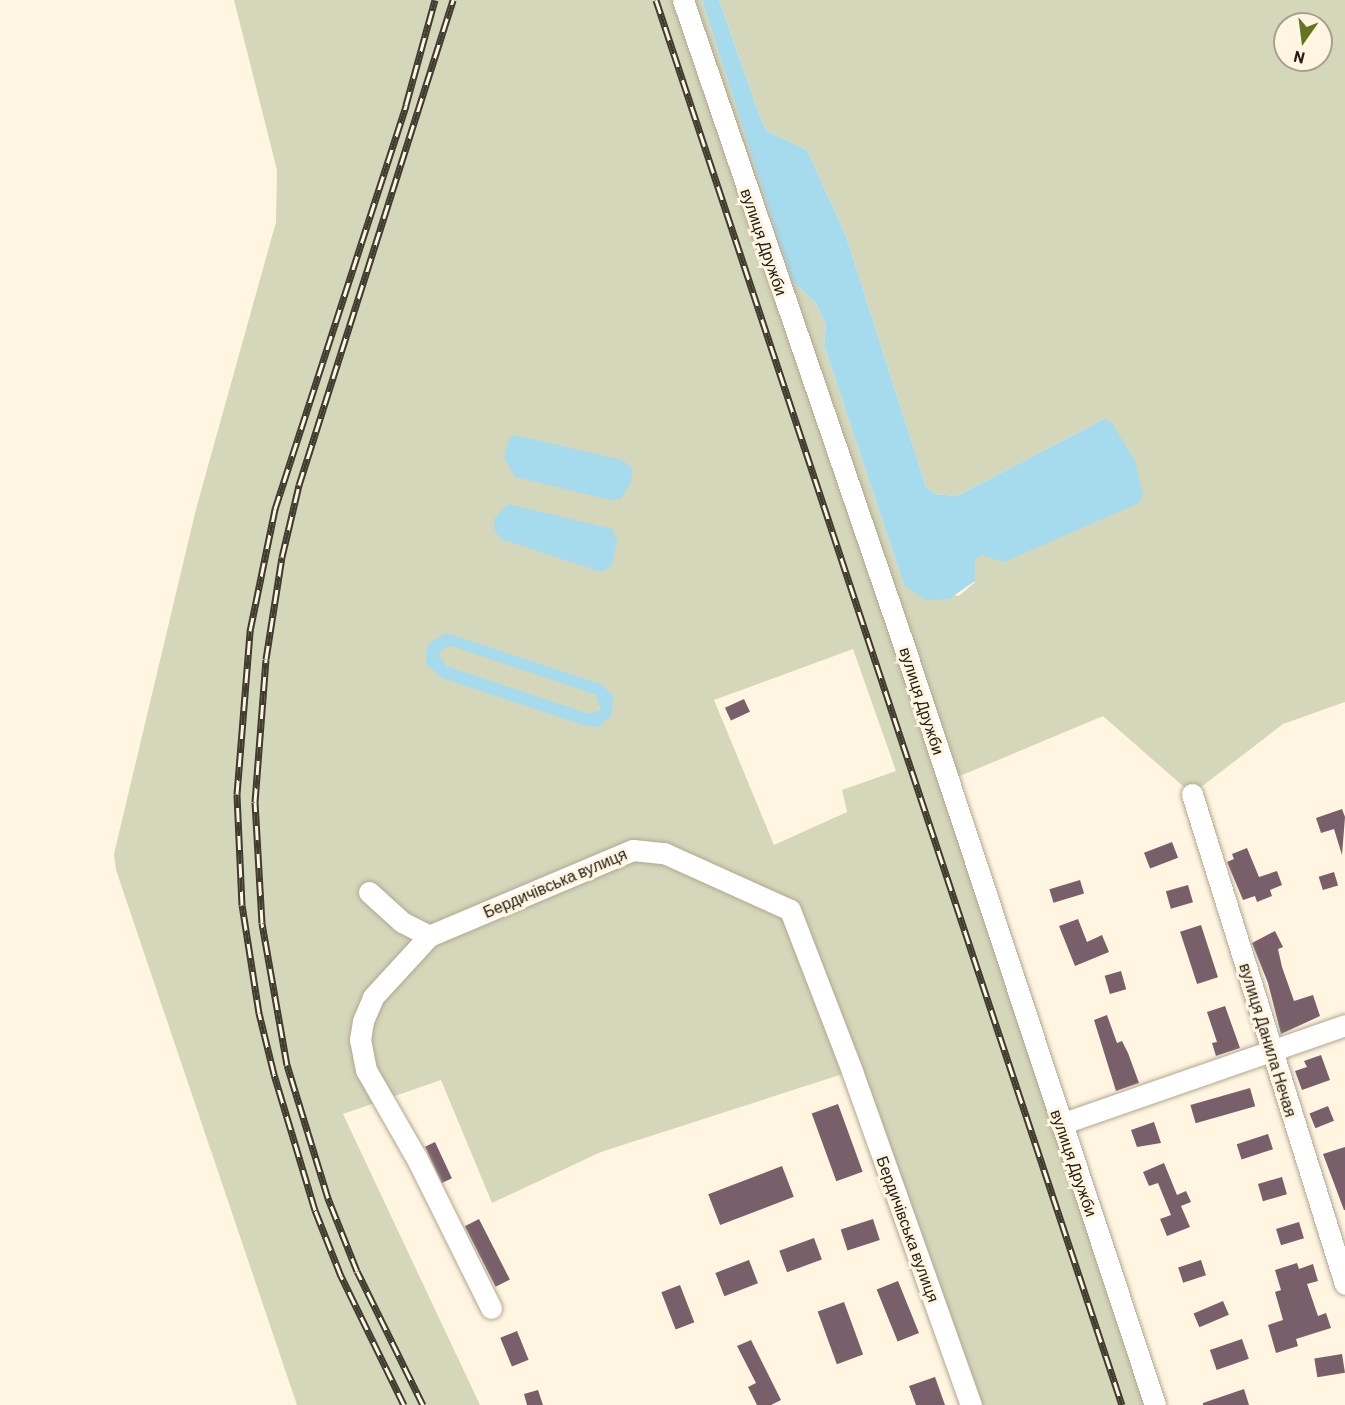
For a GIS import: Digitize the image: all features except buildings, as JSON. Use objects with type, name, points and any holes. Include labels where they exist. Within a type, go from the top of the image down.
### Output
[{"type":"street","name":"вулиця Дружби","points":[[682,0],[902,640],[1155,1405]]},
{"type":"street","name":"вулиця Данила Нечая","points":[[1192,794],[1345,1284]]},
{"type":"street","name":"Бердичівська вулиця","points":[[491,1308],[417,1159],[366,1070],[360,1040],[373,997],[429,936],[633,850],[664,854],[790,910],[852,1071],[971,1405]]},
{"type":"street","points":[[369,892],[402,922],[429,936]]},
{"type":"street","points":[[1061,1124],[1345,1025]]},
{"type":"green space","points":[[234,0],[702,0],[792,281],[815,302],[826,325],[824,345],[904,585],[959,596],[975,582],[975,560],[1104,419],[957,496],[935,494],[926,487],[846,236],[807,150],[769,132],[763,125],[719,0],[1345,0],[1345,702],[1283,724],[1192,794],[1103,716],[948,781],[1155,1405],[971,1405],[852,1071],[601,1152],[492,1203],[441,1080],[343,1114],[480,1405],[297,1405],[116,870],[114,854],[196,509],[276,222],[277,170]],"holes":[[[853,649],[896,771],[842,790],[847,812],[774,845],[714,700]]]},
{"type":"water","points":[[702,0],[719,0],[763,125],[769,132],[807,150],[846,236],[926,487],[935,494],[957,496],[1104,419],[1112,423],[1135,461],[1143,494],[1139,503],[1004,562],[981,555],[975,560],[975,581],[949,599],[925,600],[904,585],[824,345],[826,325],[815,302],[792,281]]},
{"type":"water","points":[[515,435],[622,460],[632,468],[631,483],[621,499],[611,500],[515,477],[504,458],[509,439]]},
{"type":"water","points":[[508,504],[613,529],[617,541],[612,565],[602,572],[503,540],[495,532],[494,519]]},
{"type":"water","points":[[446,633],[601,684],[614,697],[611,716],[598,727],[583,725],[442,678],[426,664],[429,643]],"holes":[[[452,646],[596,695],[601,710],[589,714],[446,666],[439,655],[445,647]]]},
{"type":"railway","points":[[404,1405],[341,1276],[315,1210],[274,1074],[259,1013],[242,905],[237,794],[250,631],[275,509],[406,105],[435,0]]},
{"type":"railway","points":[[423,1405],[357,1271],[328,1198],[287,1065],[262,923],[255,802],[266,659],[282,557],[299,485],[453,0]]},
{"type":"railway","points":[[656,0],[1122,1405]]}]
